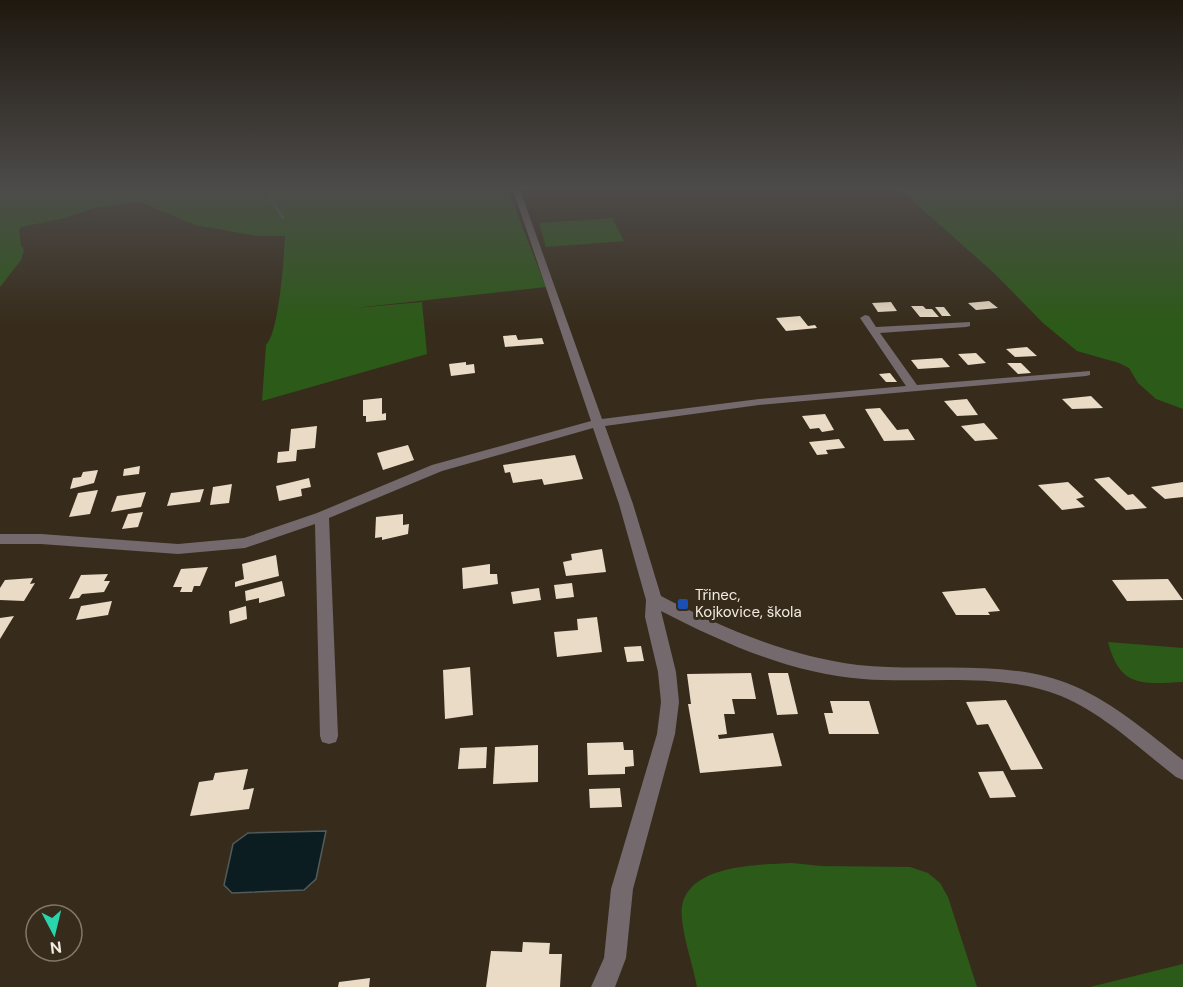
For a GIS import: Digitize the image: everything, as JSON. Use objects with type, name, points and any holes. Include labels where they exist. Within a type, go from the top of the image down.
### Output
[{"type":"street","points":[[531,233],[626,504],[654,600],[653,617],[667,672],[670,702],[666,734],[622,889],[615,958],[603,987]]},
{"type":"street","points":[[865,318],[913,387]]},
{"type":"street","points":[[873,330],[966,324]]},
{"type":"street","points":[[0,538],[178,549],[245,543],[322,516],[437,468],[597,423],[759,402],[1086,373]]},
{"type":"street","points":[[322,516],[329,736]]},
{"type":"street","points":[[654,600],[692,620],[785,659],[860,672],[975,673],[1044,684],[1067,692],[1099,708],[1183,771]]},
{"type":"green space","points":[[0,233],[19,233],[24,250],[21,260],[0,287]]},
{"type":"green space","points":[[240,233],[525,233],[546,287],[354,308],[422,302],[427,354],[262,401],[266,345],[271,338],[277,311],[285,236],[256,236]]},
{"type":"green space","points":[[542,233],[620,233],[624,241],[546,247]]},
{"type":"green space","points":[[949,233],[1183,233],[1183,409],[1156,399],[1138,383],[1129,368],[1077,351],[1043,323],[994,273]]},
{"type":"green space","points":[[1108,642],[1183,648],[1183,682],[1156,683],[1135,680],[1119,668]]},
{"type":"green space","points":[[792,863],[821,866],[910,867],[928,873],[940,883],[948,897],[977,987],[697,987],[682,919],[684,901],[692,887],[721,871],[740,867]]},
{"type":"green space","points":[[1183,964],[1183,987],[1090,987]]},
{"type":"shaded area","points":[[326,831],[316,879],[304,890],[232,893],[224,885],[233,844],[248,833]]},
{"type":"building","points":[[989,301],[998,308],[976,310],[968,303]]},
{"type":"building","points":[[891,302],[897,311],[878,312],[872,303]]},
{"type":"building","points":[[911,306],[932,309],[939,317],[920,317]]},
{"type":"building","points":[[935,307],[944,307],[951,316],[942,316]]},
{"type":"building","points":[[800,316],[808,326],[815,325],[817,328],[786,331],[776,318]]},
{"type":"building","points":[[516,335],[518,340],[542,338],[544,344],[505,347],[503,336]]},
{"type":"building","points":[[1027,347],[1037,356],[1015,357],[1006,349]]},
{"type":"building","points":[[976,353],[986,363],[968,365],[958,354]]},
{"type":"building","points":[[942,358],[950,367],[918,369],[911,360]]},
{"type":"building","points":[[466,362],[466,365],[474,364],[475,373],[451,376],[449,364]]},
{"type":"building","points":[[1007,363],[1021,363],[1031,373],[1018,374]]},
{"type":"building","points":[[890,373],[897,382],[886,382],[879,374]]},
{"type":"building","points":[[1091,396],[1103,408],[1072,409],[1062,399]]},
{"type":"building","points":[[382,398],[382,414],[386,413],[386,420],[366,422],[366,416],[363,416],[363,400]]},
{"type":"building","points":[[967,399],[978,415],[957,416],[944,401]]},
{"type":"building","points":[[880,408],[897,430],[908,429],[915,440],[884,441],[865,409]]},
{"type":"building","points":[[825,414],[834,430],[822,432],[819,428],[810,429],[802,416]]},
{"type":"building","points":[[984,423],[998,439],[975,441],[961,426]]},
{"type":"building","points":[[317,426],[315,448],[297,450],[296,461],[277,463],[278,452],[289,451],[291,429]]},
{"type":"building","points":[[839,439],[845,448],[826,450],[828,454],[817,455],[809,442]]},
{"type":"building","points":[[408,445],[414,460],[383,470],[377,453]]},
{"type":"building","points":[[575,455],[583,479],[544,485],[542,479],[513,483],[510,472],[505,473],[503,465]]},
{"type":"building","points":[[140,466],[139,474],[123,476],[124,469]]},
{"type":"building","points":[[98,470],[94,483],[70,489],[73,478],[81,477],[83,472]]},
{"type":"building","points":[[1109,477],[1128,495],[1133,494],[1147,508],[1126,510],[1094,479]]},
{"type":"building","points":[[309,478],[311,487],[301,489],[302,496],[279,501],[276,486]]},
{"type":"building","points":[[1068,482],[1084,497],[1076,499],[1085,507],[1062,510],[1038,485]]},
{"type":"building","points":[[1183,482],[1183,497],[1165,499],[1151,487]]},
{"type":"building","points":[[232,484],[229,503],[210,505],[213,487]]},
{"type":"building","points":[[204,489],[200,502],[167,506],[171,493]]},
{"type":"building","points":[[98,490],[90,514],[69,517],[78,493]]},
{"type":"building","points":[[146,492],[141,507],[111,512],[117,496]]},
{"type":"building","points":[[143,512],[138,527],[122,529],[128,514]]},
{"type":"building","points":[[403,514],[403,525],[409,524],[408,534],[382,540],[382,537],[375,538],[376,517]]},
{"type":"building","points":[[602,549],[606,572],[566,576],[563,562],[572,560],[571,554]]},
{"type":"building","points":[[276,555],[279,576],[235,587],[235,582],[244,579],[242,564]]},
{"type":"building","points":[[490,564],[490,574],[497,574],[498,584],[463,589],[462,568]]},
{"type":"building","points":[[208,567],[200,586],[194,586],[192,592],[180,592],[182,587],[173,587],[181,569]]},
{"type":"building","points":[[108,574],[104,581],[110,581],[104,592],[82,594],[79,598],[69,599],[81,575]]},
{"type":"building","points":[[33,578],[30,584],[35,583],[24,601],[0,600],[0,588],[5,580]]},
{"type":"building","points":[[1168,579],[1183,600],[1127,601],[1112,580]]},
{"type":"building","points":[[282,581],[285,596],[259,603],[259,598],[246,601],[245,591]]},
{"type":"building","points":[[572,583],[574,597],[556,599],[554,585]]},
{"type":"building","points":[[539,588],[541,600],[513,604],[511,592]]},
{"type":"building","points":[[985,588],[1000,611],[988,612],[990,615],[956,615],[942,592]]},
{"type":"building","points":[[112,601],[108,615],[76,620],[81,606]]},
{"type":"building","points":[[246,606],[247,619],[230,624],[229,611]]},
{"type":"building","points":[[14,616],[0,639],[0,618]]},
{"type":"building","points":[[597,617],[602,652],[557,657],[554,632],[578,630],[577,619]]},
{"type":"building","points":[[641,646],[644,661],[627,662],[624,647]]},
{"type":"building","points":[[470,667],[473,715],[445,719],[443,670]]},
{"type":"building","points":[[751,673],[756,699],[732,699],[735,714],[724,714],[727,734],[718,735],[719,739],[773,733],[782,766],[700,773],[688,704],[691,704],[687,674]]},
{"type":"building","points":[[768,673],[788,673],[798,714],[777,715]]},
{"type":"building","points":[[1006,700],[1043,769],[1011,770],[988,724],[977,725],[966,702]]},
{"type":"building","points":[[830,701],[869,701],[879,734],[829,734],[824,713],[833,713]]},
{"type":"building","points":[[623,742],[624,750],[633,750],[634,766],[625,767],[625,774],[588,775],[587,743]]},
{"type":"building","points":[[538,745],[538,782],[493,784],[495,747]]},
{"type":"building","points":[[487,747],[486,768],[458,769],[460,748]]},
{"type":"building","points":[[248,769],[243,790],[254,788],[249,809],[190,816],[199,782],[213,780],[215,773]]},
{"type":"building","points":[[1003,771],[1016,797],[990,798],[978,772]]},
{"type":"building","points":[[620,788],[622,807],[590,808],[589,789]]},
{"type":"building","points":[[523,942],[550,943],[549,954],[562,954],[560,987],[486,987],[491,951],[522,952]]},
{"type":"building","points":[[370,978],[369,987],[338,987],[339,982]]},
{"type":"place","name":"Třinec, Kojkovice, škola","points":[[683,604]]}]
